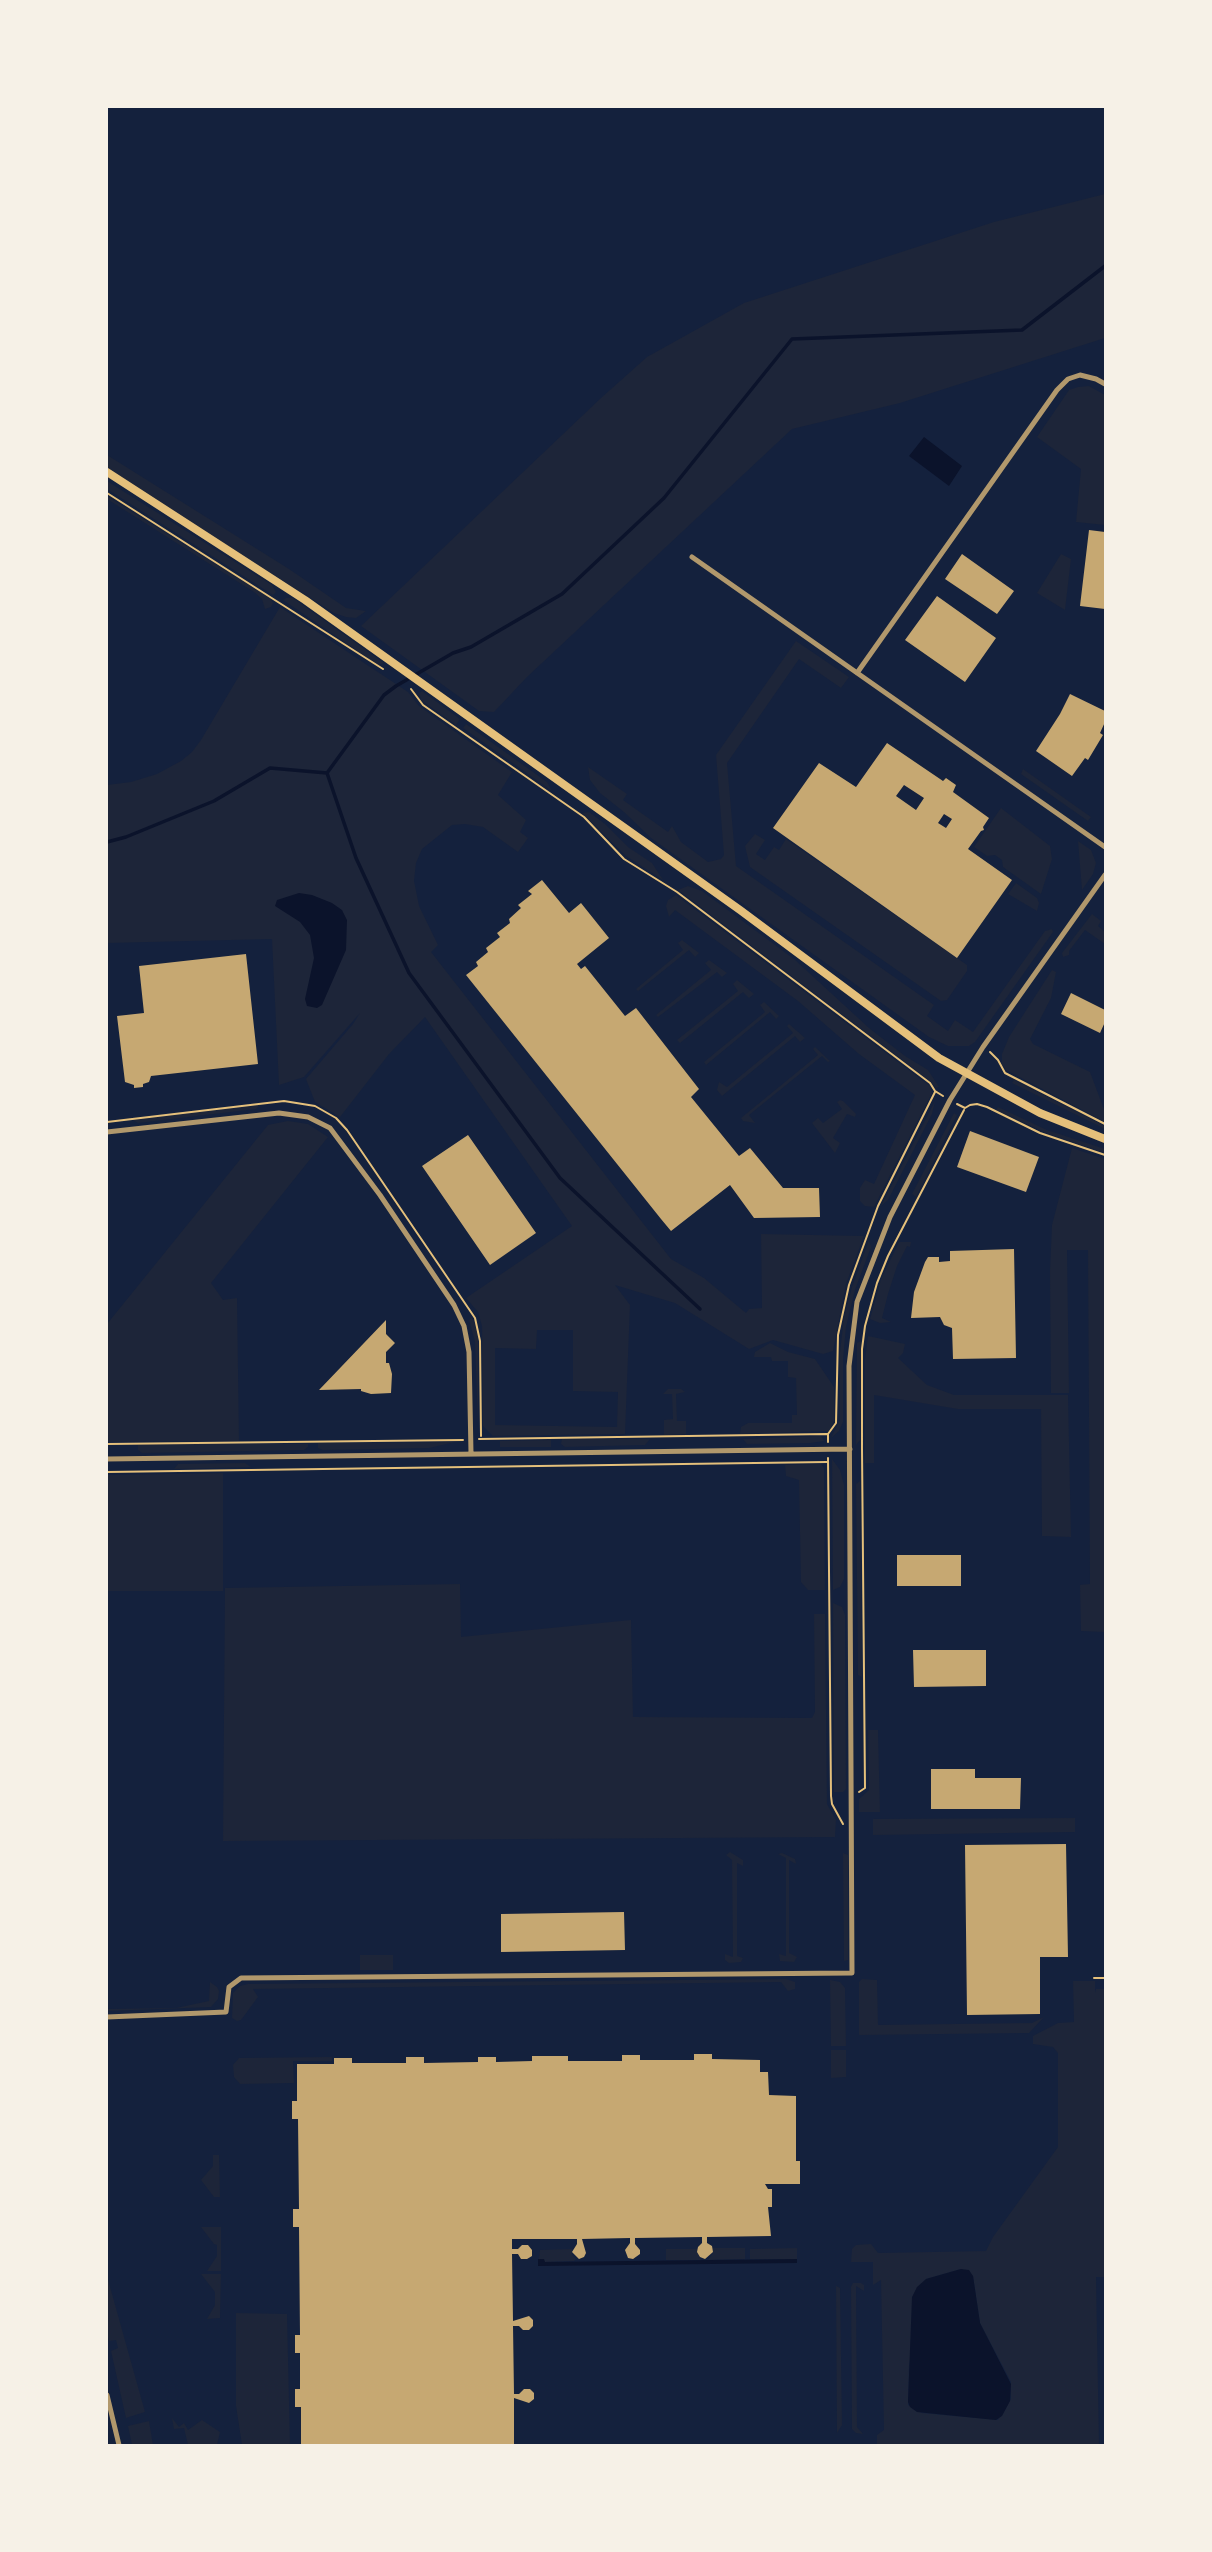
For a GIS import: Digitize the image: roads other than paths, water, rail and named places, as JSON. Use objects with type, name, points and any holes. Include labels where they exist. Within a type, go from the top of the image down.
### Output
[{"type":"main road","points":[[107,472],[244,559],[425,685],[740,910],[930,1051],[1040,1113],[1105,1139]]},
{"type":"street","points":[[857,673],[1061,385],[1080,375],[1105,384]]},
{"type":"street","points":[[692,556],[1105,847]]},
{"type":"street","points":[[107,2017],[226,2012],[229,1987],[232,1982],[241,1978],[852,1973],[850,1354],[860,1291],[899,1199],[950,1100],[983,1048],[1105,874]]},
{"type":"street","points":[[107,1132],[279,1113],[308,1116],[330,1128],[380,1195],[461,1317],[467,1333],[469,1352],[471,1453]]},
{"type":"street","points":[[107,1459],[850,1449]]},
{"type":"street","points":[[107,2395],[119,2445]]},
{"type":"waterway","points":[[107,842],[126,837],[214,801],[270,768],[327,773],[384,695],[453,653],[471,647],[562,594],[664,498],[792,339],[1022,330],[1105,266]]},
{"type":"waterway","points":[[327,773],[356,858],[409,973],[560,1178],[700,1309]]}]
